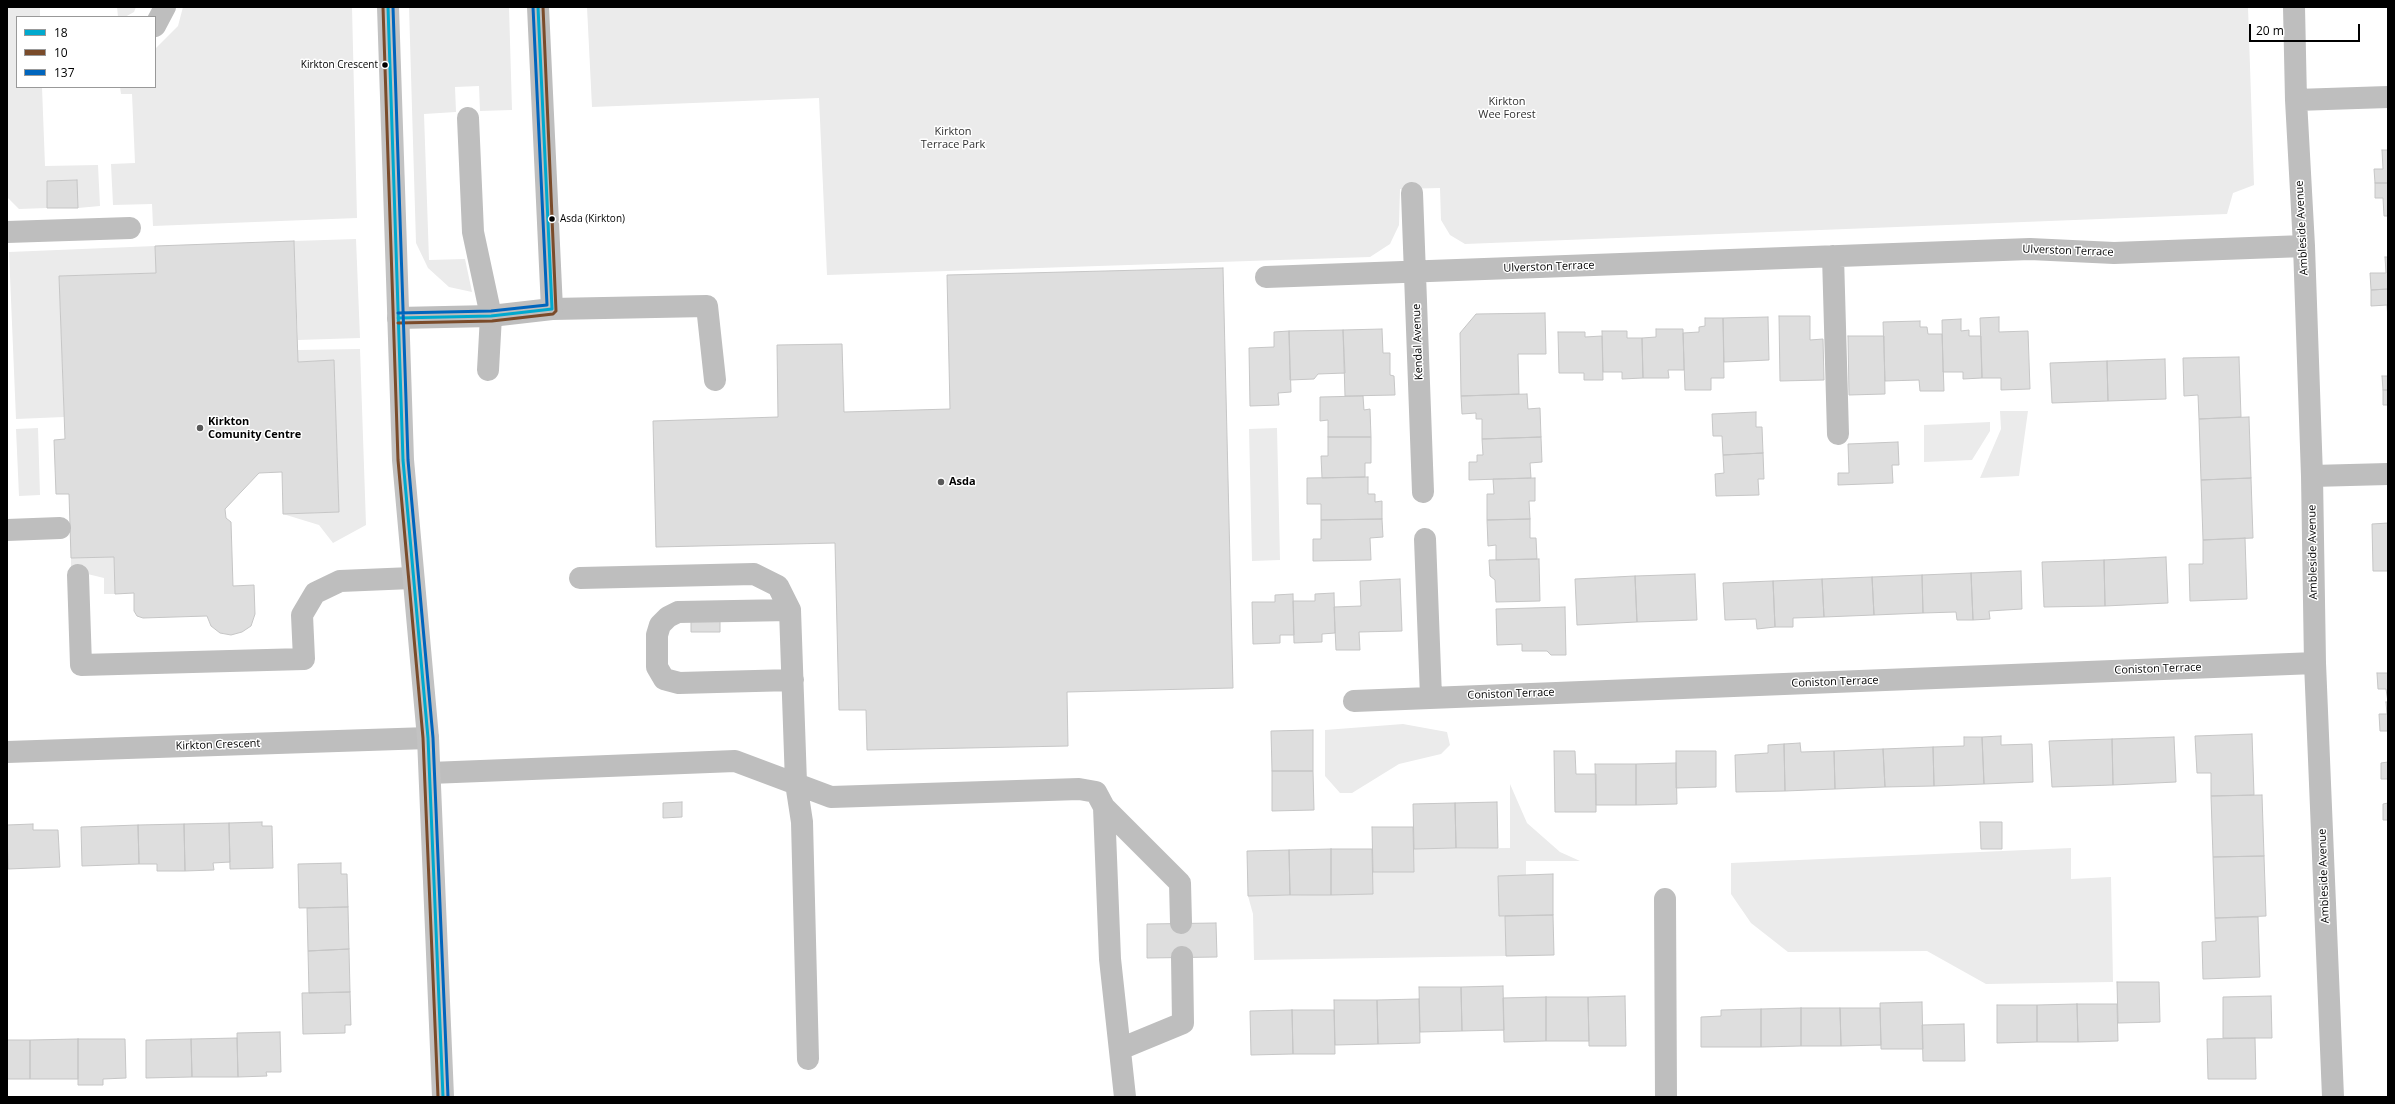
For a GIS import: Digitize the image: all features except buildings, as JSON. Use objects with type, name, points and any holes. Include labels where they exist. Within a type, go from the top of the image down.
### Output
[{"type":"street","points":[[156,24],[165,7]]},
{"type":"street","points":[[388,7],[403,460],[412,578],[428,738],[443,1097]]},
{"type":"street","points":[[538,7],[552,309]]},
{"type":"street","name":"Ambleside Avenue","points":[[2294,7],[2296,100],[2304,246],[2312,476],[2315,663],[2333,1097]]},
{"type":"street","points":[[2296,100],[2388,97]]},
{"type":"street","points":[[468,118],[472,232],[491,316],[488,370]]},
{"type":"street","name":"Kendal Avenue","points":[[1412,193],[1423,492]]},
{"type":"street","points":[[7,232],[130,228]]},
{"type":"street","name":"Ulverston Terrace","points":[[1266,276],[1415,272],[2030,249],[2114,253],[2304,246]]},
{"type":"street","points":[[1833,256],[1838,434]]},
{"type":"street","points":[[398,318],[491,316],[552,309],[707,306],[715,380]]},
{"type":"street","points":[[2312,476],[2388,474]]},
{"type":"street","points":[[7,530],[60,528]]},
{"type":"street","points":[[1425,539],[1431,697]]},
{"type":"street","points":[[580,578],[754,574],[778,586],[790,610],[796,783],[802,822],[808,1059]]},
{"type":"street","points":[[78,575],[81,664],[304,659],[302,615],[314,592],[340,581],[412,578]]},
{"type":"street","points":[[790,610],[678,612],[668,617],[660,625],[657,635],[657,667],[664,679],[679,683],[793,680]]},
{"type":"street","name":"Coniston Terrace","points":[[1354,700],[2315,663]]},
{"type":"street","name":"Kirkton Crescent","points":[[7,752],[428,738]]},
{"type":"street","points":[[430,773],[735,761],[831,797],[1079,789],[1096,792],[1104,807],[1180,883],[1181,923]]},
{"type":"street","points":[[1104,807],[1110,959],[1125,1097]]},
{"type":"street","points":[[1664,898],[1666,1097]]},
{"type":"street","points":[[1120,1049],[1183,1023],[1182,958]]},
{"type":"green space","points":[[7,7],[40,7],[40,16],[16,16],[16,88],[42,88],[45,166],[98,165],[100,206],[78,208],[76,180],[47,181],[47,208],[19,209],[7,197]]},
{"type":"green space","points":[[117,7],[136,7],[134,12],[127,16],[118,16]]},
{"type":"green space","points":[[183,7],[352,7],[357,218],[153,226],[152,204],[113,205],[111,164],[135,163],[132,94],[121,94],[120,88],[156,88],[156,48],[178,26]]},
{"type":"green space","points":[[409,7],[509,7],[512,110],[480,111],[479,86],[455,87],[456,112],[424,114],[429,260],[465,259],[472,292],[449,287],[428,268],[416,243]]},
{"type":"green space","name":"Kirkton Terrace Park","points":[[587,7],[2248,7],[2254,185],[2233,193],[2227,214],[1465,244],[1450,235],[1441,220],[1440,188],[1400,189],[1399,225],[1390,244],[1370,257],[827,275],[819,98],[592,107]]},
{"type":"green space","points":[[356,239],[360,338],[298,340],[294,241]]},
{"type":"green space","points":[[155,246],[156,273],[59,276],[64,417],[16,419],[9,252]]},
{"type":"green space","points":[[360,349],[366,525],[333,543],[319,525],[283,514],[339,512],[334,361],[298,362],[298,350]]},
{"type":"green space","points":[[2000,411],[2028,411],[2019,476],[1980,478],[2001,429]]},
{"type":"green space","points":[[1990,422],[1990,431],[1972,460],[1924,462],[1924,425]]},
{"type":"green space","points":[[38,428],[40,495],[19,496],[16,429]]},
{"type":"green space","points":[[1277,428],[1280,560],[1252,561],[1249,429]]},
{"type":"green space","points":[[114,557],[115,594],[104,594],[104,578],[71,570],[71,558]]},
{"type":"green space","points":[[1403,724],[1447,732],[1450,745],[1441,754],[1399,764],[1352,793],[1340,793],[1325,776],[1325,730]]},
{"type":"green space","points":[[1510,784],[1527,823],[1560,852],[1580,861],[1526,861],[1526,876],[1498,876],[1499,916],[1505,916],[1506,956],[1254,960],[1253,914],[1248,896],[1373,894],[1373,872],[1414,872],[1414,849],[1510,848]]},
{"type":"green space","points":[[2071,848],[2071,879],[2111,877],[2113,982],[1986,984],[1927,951],[1788,952],[1751,923],[1731,894],[1731,863]]},
{"type":"transit line","name":"10","points":[[383,7],[398,460],[423,738],[438,1097]]},
{"type":"transit line","name":"18","points":[[388,7],[403,460],[428,738],[443,1097]]},
{"type":"transit line","name":"137","points":[[393,7],[408,460],[433,738],[448,1097]]},
{"type":"transit line","name":"137","points":[[398,313],[491,311],[547,305],[533,7]]},
{"type":"transit line","name":"18","points":[[398,318],[491,316],[552,309],[538,7]]},
{"type":"transit line","name":"10","points":[[398,323],[492,321],[553,314],[556,311],[543,7]]},
{"type":"place","name":"Kirkton Crescent","points":[[385,65]]},
{"type":"place","name":"Asda (Kirkton)","points":[[552,219]]},
{"type":"place","name":"Kirkton Comunity Centre","points":[[200,428]]},
{"type":"place","name":"Asda","points":[[941,482]]},
{"type":"park label","name":"Kirkton Wee Forest","points":[[1507,108]]}]
